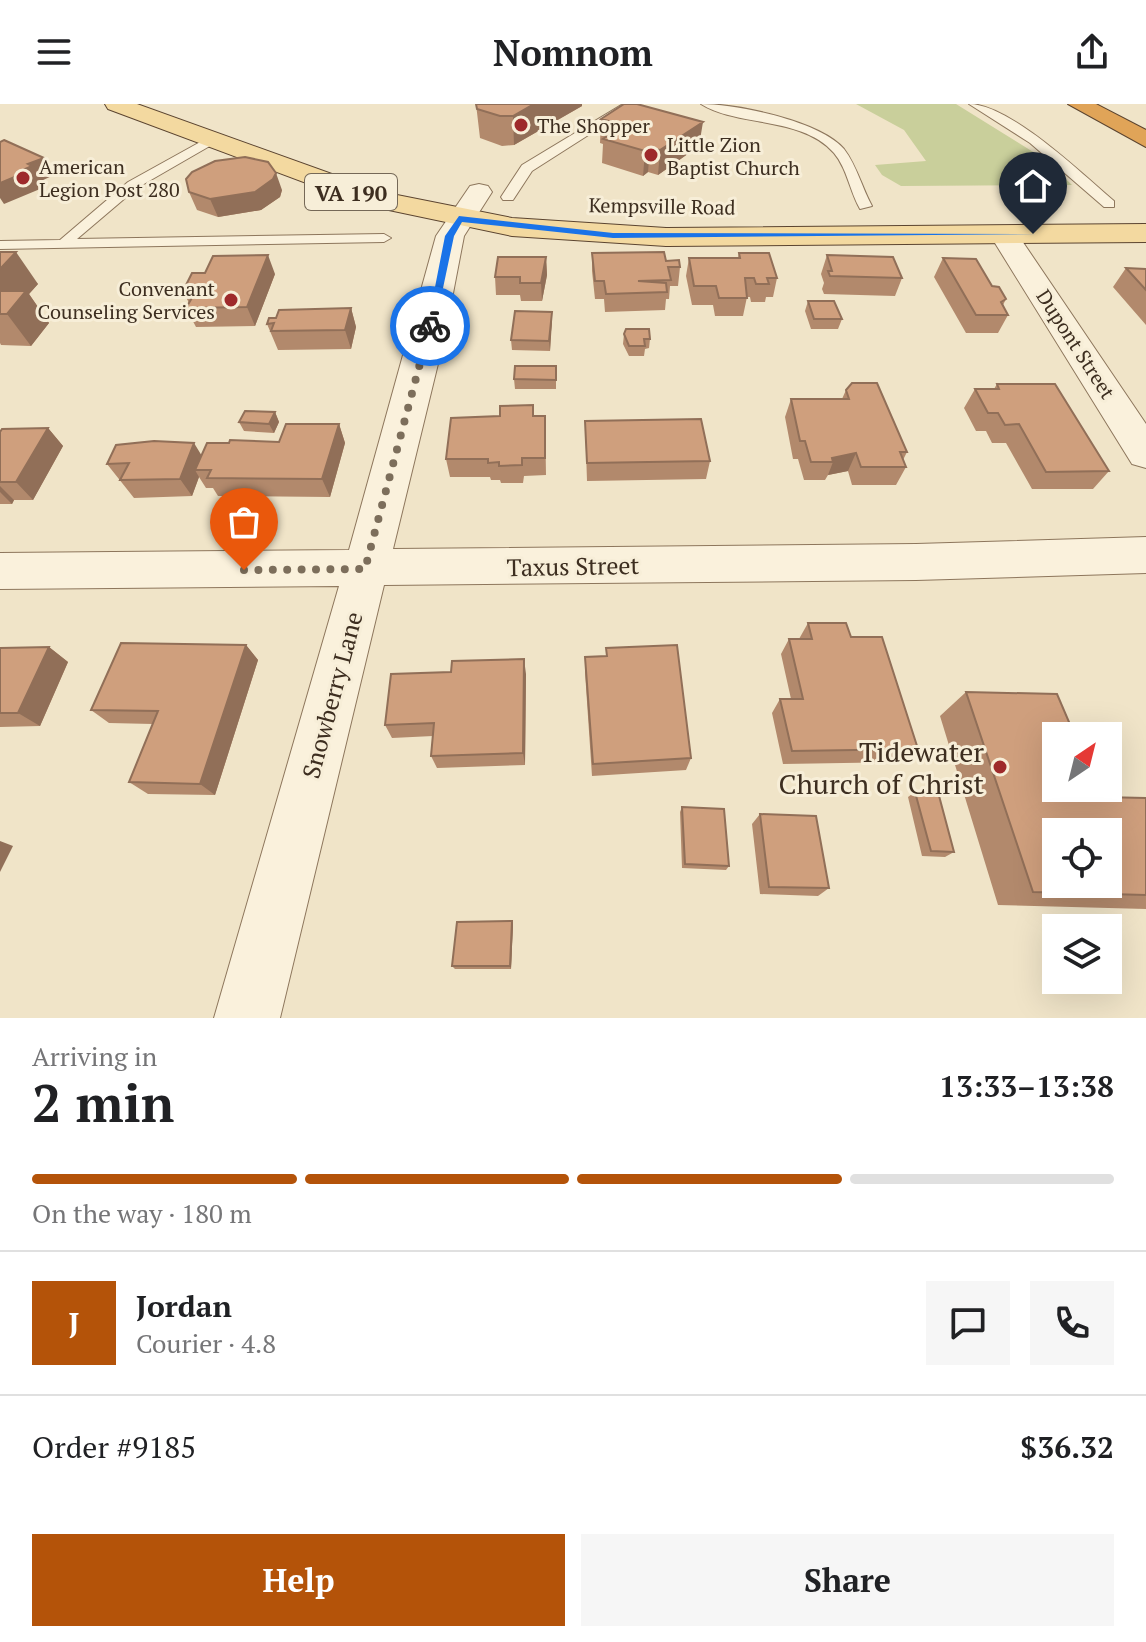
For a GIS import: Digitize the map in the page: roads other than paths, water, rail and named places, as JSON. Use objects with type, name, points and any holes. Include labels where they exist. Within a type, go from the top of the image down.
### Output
[{"type":"highway","points":[[1079,104],[1146,140]]},
{"type":"main road","name":"Kempsville Road","points":[[116,104],[351,192],[465,200],[508,197],[539,201]]},
{"type":"main road","name":"Kempsville Road","points":[[465,200],[613,236],[1146,233]]},
{"type":"main road","points":[[1064,205],[1122,204]]},
{"type":"main road","points":[[834,206],[897,206]]},
{"type":"street","name":"Snowberry Lane","points":[[247,1018],[428,335],[450,236],[465,200]]},
{"type":"street","name":"Dupont Street","points":[[1004,235],[1146,454]]},
{"type":"street","name":"Taxus Street","points":[[0,571],[1005,561],[1146,555]]},
{"type":"lane","points":[[508,197],[527,168],[631,104]]},
{"type":"lane","points":[[707,104],[796,129],[828,142],[841,156],[865,206]]},
{"type":"lane","points":[[975,104],[1034,140],[1122,204]]},
{"type":"lane","points":[[64,244],[99,207],[140,176],[211,140]]},
{"type":"lane","points":[[0,245],[384,238]]},
{"type":"place","name":"The Shopper","points":[[521,125]]},
{"type":"place","name":"Little Zion Baptist Church","points":[[651,155]]},
{"type":"place","name":"American Legion Post 280","points":[[23,178]]},
{"type":"place","name":"Convenant Counseling Services","points":[[231,300]]},
{"type":"place","name":"Tidewater Church of Christ","points":[[1000,767]]}]
